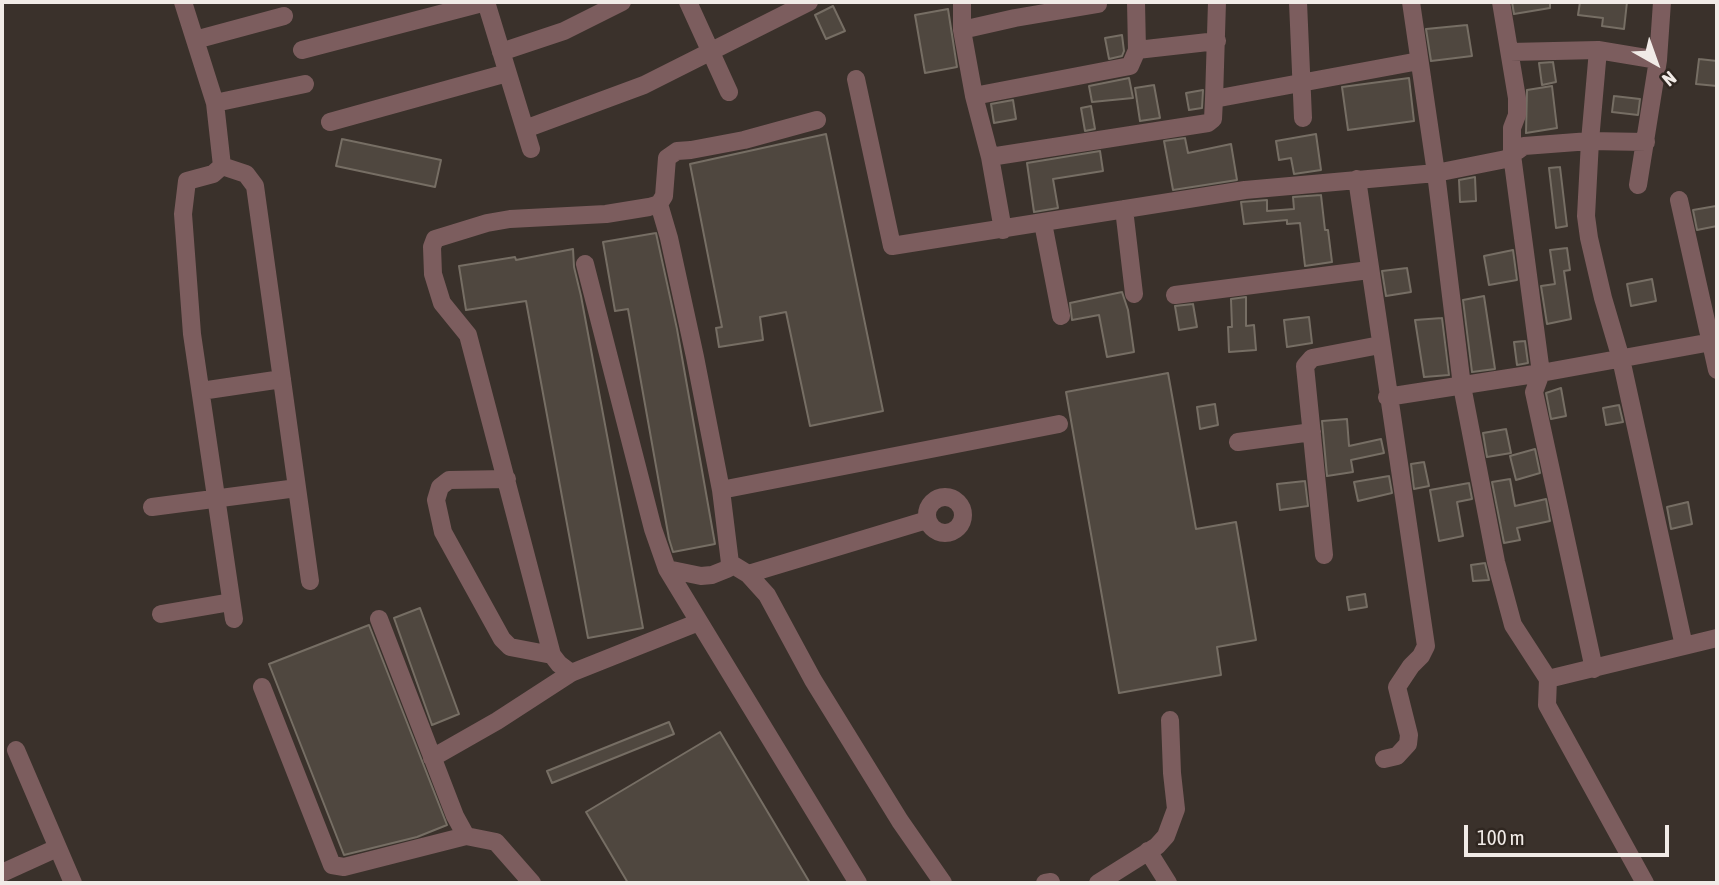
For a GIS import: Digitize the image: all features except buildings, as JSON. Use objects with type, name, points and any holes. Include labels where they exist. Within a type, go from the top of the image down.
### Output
[{"type":"street","points":[[183,2],[215,103],[222,166]]},
{"type":"street","points":[[302,50],[486,2],[531,149]]},
{"type":"street","points":[[501,52],[564,31],[622,2]]},
{"type":"street","points":[[688,2],[729,92]]},
{"type":"street","points":[[525,129],[644,86],[787,6],[809,2]]},
{"type":"street","points":[[962,2],[962,30],[1003,230]]},
{"type":"street","points":[[974,96],[1130,66],[1137,50],[1136,2]]},
{"type":"street","points":[[990,157],[1208,123],[1213,119],[1217,2]]},
{"type":"street","points":[[1298,2],[1303,118]]},
{"type":"street","points":[[1410,2],[1436,173],[1462,386],[1496,562],[1513,625],[1548,680],[1547,705],[1645,883]]},
{"type":"street","points":[[1501,2],[1517,115],[1512,128],[1512,155],[1541,373],[1534,391],[1594,669]]},
{"type":"street","points":[[1638,185],[1657,60],[1662,2]]},
{"type":"street","points":[[962,30],[1013,10],[1098,4]]},
{"type":"street","points":[[195,40],[284,16]]},
{"type":"street","points":[[1137,50],[1217,41]]},
{"type":"street","points":[[1510,52],[1598,50],[1657,60]]},
{"type":"street","points":[[1598,50],[1586,194],[1589,239],[1621,359],[1684,646]]},
{"type":"street","points":[[1214,99],[1419,61]]},
{"type":"street","points":[[330,122],[507,73]]},
{"type":"street","points":[[856,79],[892,246],[1245,190],[1436,173],[1506,159],[1524,146],[1590,141],[1646,142]]},
{"type":"street","points":[[215,103],[305,84]]},
{"type":"street","points":[[667,569],[701,576],[712,575],[727,569],[730,563],[721,491],[675,265],[659,204],[667,185],[667,158],[677,151],[744,140],[817,120]]},
{"type":"street","points":[[222,166],[246,174],[254,186],[310,581]]},
{"type":"street","points":[[161,614],[232,610],[192,334],[183,201],[187,181],[213,174],[222,166]]},
{"type":"street","points":[[1357,179],[1387,397],[1426,646],[1397,687],[1409,735],[1408,744],[1396,756],[1384,759]]},
{"type":"street","points":[[1679,200],[1714,342],[1717,370]]},
{"type":"street","points":[[571,673],[559,664],[552,654],[468,335],[442,303],[433,274],[432,247],[435,239],[487,223],[546,215],[606,214],[659,204]]},
{"type":"street","points":[[1124,209],[1134,294]]},
{"type":"street","points":[[1043,223],[1061,316]]},
{"type":"street","points":[[585,264],[653,529],[667,569],[858,883]]},
{"type":"street","points":[[1175,295],[1369,270]]},
{"type":"street","points":[[1387,397],[1714,342]]},
{"type":"street","points":[[1324,555],[1305,366],[1312,358],[1380,345]]},
{"type":"street","points":[[201,391],[282,379]]},
{"type":"street","points":[[721,491],[1059,424]]},
{"type":"street","points":[[1238,442],[1312,432]]},
{"type":"street","points":[[507,479],[449,480],[440,487],[436,500],[443,532],[502,639],[510,647],[552,654]]},
{"type":"street","points":[[152,507],[297,488]]},
{"type":"street","points":[[748,574],[928,520]]},
{"type":"street","points":[[730,563],[748,574],[766,595],[813,680],[943,883]]},
{"type":"street","points":[[379,619],[455,816],[466,836]]},
{"type":"street","points":[[432,758],[497,721],[571,673],[699,622]]},
{"type":"street","points":[[1548,680],[1717,638]]},
{"type":"street","points":[[262,687],[332,865],[344,867],[466,836],[496,842],[532,883]]},
{"type":"street","points":[[1098,883],[1148,851],[1166,836],[1176,809],[1170,720]]},
{"type":"street","points":[[16,750],[73,883]]},
{"type":"street","points":[[2,873],[57,848]]},
{"type":"street","points":[[1148,851],[1168,883]]}]
